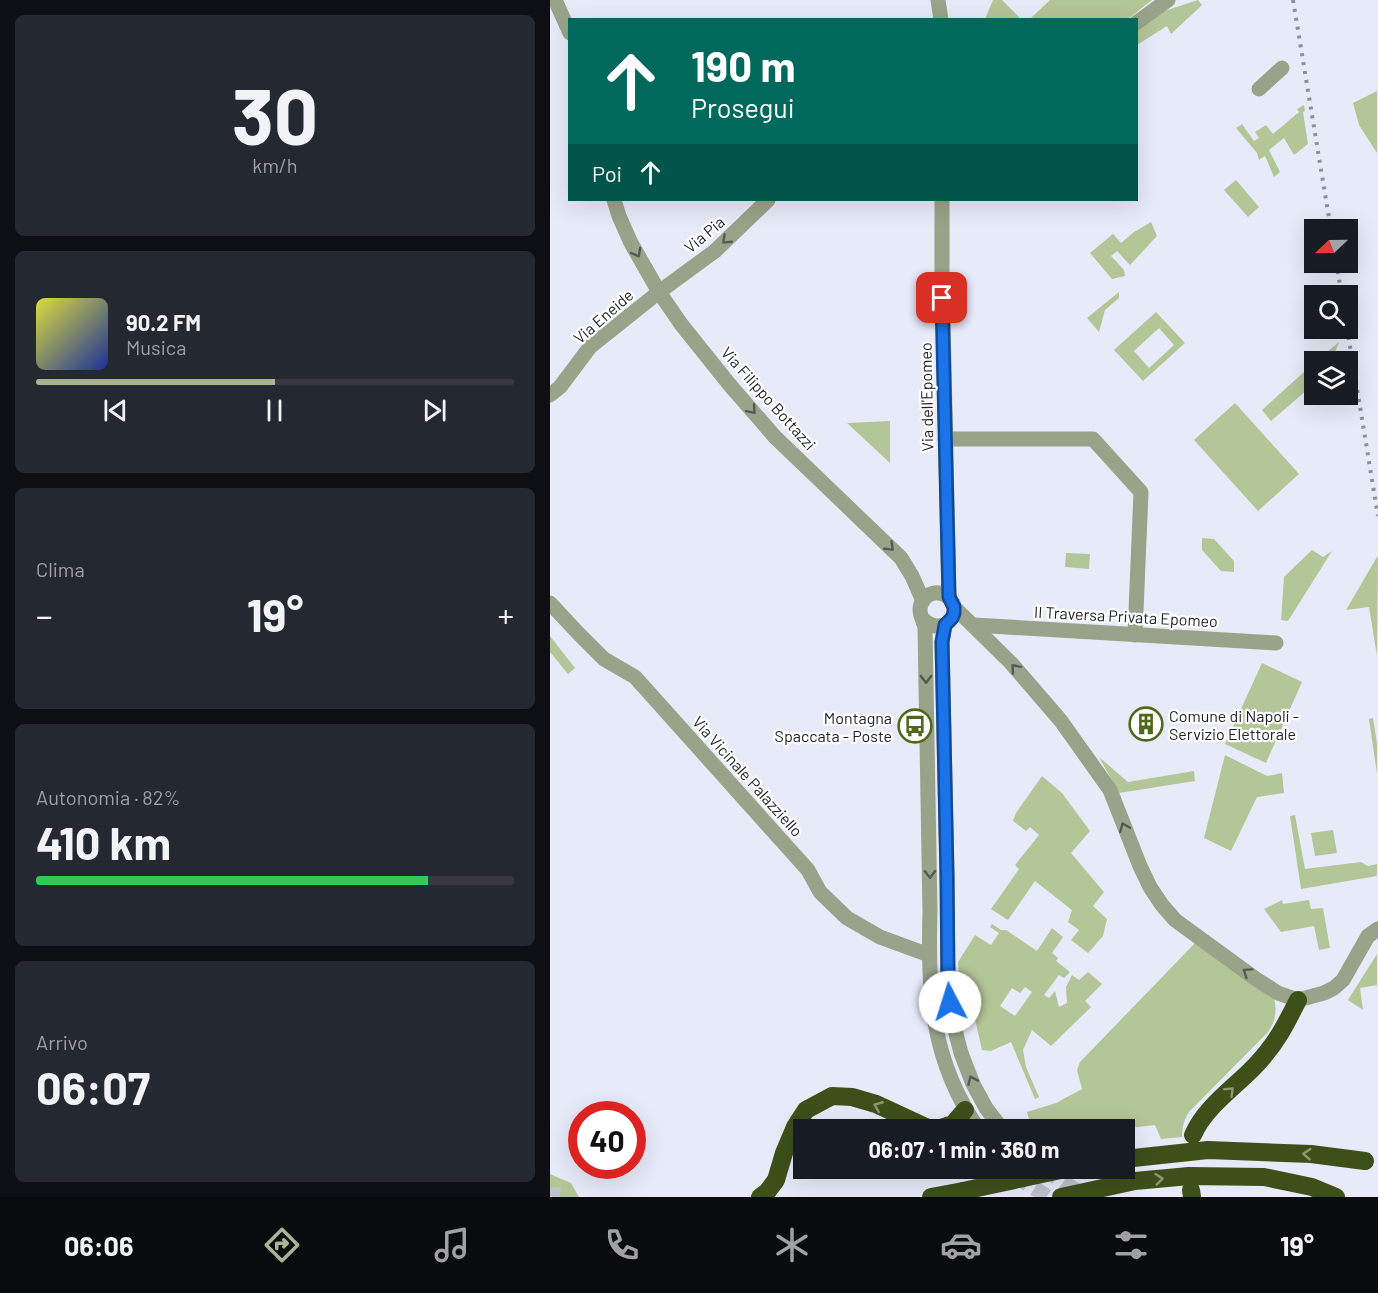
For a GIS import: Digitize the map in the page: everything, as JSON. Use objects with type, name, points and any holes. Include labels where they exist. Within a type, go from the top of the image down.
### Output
[{"type":"highway","points":[[1193,1136],[1200,1121],[1270,1049],[1283,1031],[1298,1000]]},
{"type":"highway","points":[[800,1119],[806,1110],[832,1096],[852,1097],[876,1104],[909,1119]]},
{"type":"highway","points":[[957,1119],[965,1110]]},
{"type":"highway","points":[[760,1197],[776,1180],[793,1130]]},
{"type":"highway","points":[[1135,1158],[1208,1150],[1311,1154],[1371,1163]]},
{"type":"highway","points":[[1061,1197],[1135,1181],[1189,1176],[1264,1177],[1312,1187],[1336,1197]]},
{"type":"highway","points":[[931,1197],[1019,1179]]},
{"type":"street","points":[[555,0],[568,29]]},
{"type":"street","points":[[938,0],[941,18]]},
{"type":"street","points":[[1138,22],[1168,0]]},
{"type":"street","points":[[1259,89],[1282,68]]},
{"type":"street","name":"Via Filippo Bottazzi","points":[[614,201],[631,243],[659,292],[681,324],[775,437],[901,558],[927,597]]},
{"type":"street","name":"Via Pia","points":[[659,292],[715,251],[767,201]]},
{"type":"street","name":"Via dell'Epomeo","points":[[942,201],[947,557],[956,615],[942,642],[948,982],[953,1022],[961,1053],[973,1084],[994,1119]]},
{"type":"street","name":"Via Eneide","points":[[550,395],[560,387],[590,347],[659,292]]},
{"type":"street","points":[[945,440],[1093,439],[1141,492],[1135,635]]},
{"type":"street","name":"Via dell'Epomeo","points":[[927,597],[940,577],[947,557]]},
{"type":"street","points":[[971,1119],[965,1110],[946,1066],[936,1032],[930,986],[931,911],[925,628],[920,609],[927,597],[939,593],[956,615],[1011,663],[1061,722],[1110,790],[1150,887],[1175,920],[1256,979],[1278,993],[1298,1000],[1334,988],[1343,980],[1368,936],[1378,929]]},
{"type":"street","name":"Via Vicinale Palazziello","points":[[550,603],[604,659],[635,677],[808,870],[820,892],[847,918],[880,937],[929,955]]},
{"type":"street","points":[[924,620],[938,627],[956,615]]},
{"type":"street","name":"II Traversa Privata Epomeo","points":[[956,615],[1135,635],[1276,643]]},
{"type":"green space","points":[[993,0],[1002,0],[1020,18],[985,18]]},
{"type":"green space","points":[[1050,0],[1152,0],[1129,18],[1031,18]]},
{"type":"green space","points":[[1198,0],[1202,5],[1171,34],[1167,26],[1138,44],[1138,28],[1152,15]]},
{"type":"green space","points":[[1377,91],[1377,153],[1359,125],[1353,103]]},
{"type":"green space","points":[[1304,105],[1308,144],[1294,155],[1284,138],[1269,150],[1280,172],[1274,177],[1265,156],[1259,160],[1257,153],[1236,128],[1242,124],[1254,141],[1259,138],[1255,132],[1266,125],[1273,134],[1299,112],[1297,109]]},
{"type":"green space","points":[[1236,180],[1259,207],[1248,217],[1224,190]]},
{"type":"green space","points":[[1151,222],[1157,236],[1130,265],[1117,251],[1111,256],[1124,270],[1125,276],[1112,279],[1090,253],[1113,234],[1121,243]]},
{"type":"green space","points":[[1119,292],[1119,298],[1105,310],[1099,332],[1087,318]]},
{"type":"green space","points":[[1156,312],[1185,343],[1143,381],[1114,350]],"holes":[[[1159,328],[1174,345],[1149,368],[1134,351]]]},
{"type":"green space","points":[[1339,342],[1336,351],[1328,351]]},
{"type":"green space","points":[[1304,372],[1304,393],[1271,421],[1262,410]]},
{"type":"green space","points":[[1235,403],[1299,474],[1258,511],[1194,440]]},
{"type":"green space","points":[[890,421],[890,463],[847,423]]},
{"type":"green space","points":[[1202,538],[1214,539],[1234,561],[1234,572],[1221,571],[1202,550]]},
{"type":"green space","points":[[1312,550],[1323,557],[1332,551],[1288,621],[1281,620],[1284,577]]},
{"type":"green space","points":[[1066,553],[1090,554],[1089,569],[1065,567]]},
{"type":"green space","points":[[1377,557],[1377,656],[1369,607],[1346,610]]},
{"type":"green space","points":[[550,636],[575,668],[568,674],[550,652]]},
{"type":"green space","points":[[1262,663],[1302,682],[1266,763],[1225,744]]},
{"type":"green space","points":[[1373,718],[1377,744],[1377,774],[1369,719]]},
{"type":"green space","points":[[1225,755],[1267,776],[1282,773],[1284,793],[1257,797],[1231,851],[1204,838]]},
{"type":"green space","points":[[1099,757],[1128,782],[1194,771],[1195,781],[1119,793]]},
{"type":"green space","points":[[1042,776],[1062,793],[1090,831],[1071,853],[1104,892],[1093,906],[1107,919],[1103,936],[1088,953],[1071,940],[1079,930],[1068,922],[1072,910],[1035,881],[1008,920],[991,909],[1019,869],[1015,865],[1039,835],[1030,827],[1026,831],[1013,821],[1016,813]]},
{"type":"green space","points":[[1295,815],[1305,869],[1361,862],[1368,866],[1377,864],[1377,876],[1301,889],[1290,816]]},
{"type":"green space","points":[[1333,830],[1337,853],[1315,856],[1311,833]]},
{"type":"green space","points":[[1282,900],[1283,904],[1309,900],[1311,909],[1323,908],[1330,948],[1319,950],[1314,926],[1281,932],[1264,909]]},
{"type":"green space","points":[[992,924],[1001,930],[1006,930],[1037,951],[1052,928],[1063,937],[1052,953],[1058,958],[1056,961],[1070,972],[1064,978],[1059,975],[1044,995],[1049,998],[1055,991],[1059,1007],[1067,1003],[1066,987],[1072,975],[1079,980],[1088,972],[1102,984],[1085,1001],[1091,1007],[1051,1046],[1032,1030],[1023,1050],[1026,1067],[1039,1097],[1035,1099],[1011,1042],[991,1051],[982,1050],[965,975],[959,975],[958,962],[975,935],[991,945],[999,933],[990,927]],"holes":[[[1025,987],[1032,992],[1015,1016],[1000,1006],[1012,988],[1020,993]]]},
{"type":"green space","points":[[1196,942],[1274,998],[1276,1011],[1269,1031],[1189,1112],[1182,1130],[1182,1137],[1161,1139],[1155,1125],[1135,1127],[1135,1119],[1029,1119],[1027,1112],[1056,1103],[1082,1089],[1077,1070],[1080,1062]]},
{"type":"green space","points":[[1377,954],[1377,985],[1360,988],[1363,1010],[1348,1000]]},
{"type":"green space","points":[[550,1174],[571,1183],[579,1197],[550,1197]]},
{"type":"tunnel","points":[[1020,1179],[1048,1197]]},
{"type":"tunnel","points":[[1059,1179],[1086,1197]]},
{"type":"tunnel","points":[[550,1196],[560,1197]]},
{"type":"railway","points":[[1293,0],[1329,219]]},
{"type":"railway","points":[[1338,273],[1340,285]]},
{"type":"railway","points":[[1349,339],[1378,516]]},
{"type":"place","name":"Comune di Napoli - Servizio Elettorale","points":[[1146,724]]},
{"type":"place","name":"Montagna Spaccata - Poste","points":[[915,726]]},
{"type":"route","points":[[942,298],[947,557],[949,597],[954,607],[952,618],[945,625],[942,642],[950,1002]]}]
